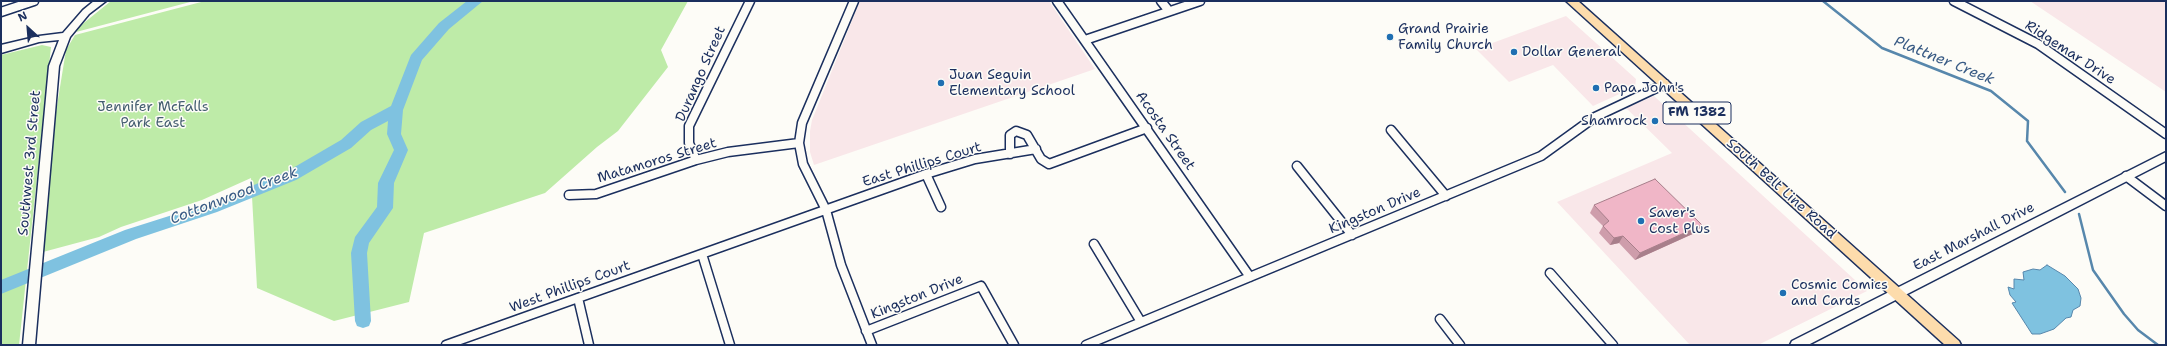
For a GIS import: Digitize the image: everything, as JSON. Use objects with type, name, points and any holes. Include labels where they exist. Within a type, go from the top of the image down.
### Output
[{"type":"main road","name":"South Belt Line Road","points":[[1571,1],[1954,345]]},
{"type":"street","points":[[1,12],[34,1]]},
{"type":"street","name":"Southwest 3rd Street","points":[[29,345],[54,66],[66,36],[76,23],[101,1]]},
{"type":"street","name":"Durango Street","points":[[696,160],[690,143],[688,126],[750,1]]},
{"type":"street","points":[[854,1],[802,123],[799,143],[803,164],[826,210],[841,265],[872,345]]},
{"type":"street","name":"Acosta Street","points":[[1057,1],[1250,277]]},
{"type":"street","points":[[1161,1],[1169,11]]},
{"type":"street","points":[[1085,40],[1200,1]]},
{"type":"street","name":"Ridgemar Drive","points":[[1954,1],[2038,44],[2166,134]]},
{"type":"street","points":[[1,49],[39,39],[66,36]]},
{"type":"street","name":"Kingston Drive","points":[[1086,345],[1541,156],[1594,116],[1665,84]]},
{"type":"street","points":[[1010,154],[1010,135],[1016,131],[1020,131],[1027,135],[1041,158],[1049,164],[1147,128]]},
{"type":"street","points":[[1391,130],[1446,196]]},
{"type":"street","name":"Matamoros Street","points":[[570,195],[582,196],[596,194],[696,160],[728,152],[799,143]]},
{"type":"street","name":"East Phillips Court","points":[[702,254],[926,174],[975,160],[1036,149]]},
{"type":"street","name":"East Marshall Drive","points":[[1796,345],[1895,293],[2166,156]]},
{"type":"street","points":[[1297,166],[1352,235]]},
{"type":"street","points":[[926,174],[941,207]]},
{"type":"street","points":[[2126,176],[2166,206]]},
{"type":"street","points":[[1094,244],[1141,322]]},
{"type":"street","points":[[702,254],[730,345]]},
{"type":"street","name":"West Phillips Court","points":[[446,345],[702,254]]},
{"type":"street","points":[[1550,273],[1613,345]]},
{"type":"street","name":"Kingston Drive","points":[[866,331],[981,286],[988,294],[1014,345]]},
{"type":"street","points":[[578,298],[589,345]]},
{"type":"street","points":[[1440,319],[1460,345]]},
{"type":"shaded area","name":"Juan Seguin Elementary School","points":[[860,1],[1049,1],[1095,69],[814,165],[810,152],[810,131],[812,120]]},
{"type":"shaded area","points":[[2030,1],[2166,1],[2166,92]]},
{"type":"shaded area","points":[[1566,16],[1636,79],[1635,87],[1593,106],[1553,65],[1509,82],[1476,49]]},
{"type":"shaded area","points":[[1654,96],[1867,291],[1758,345],[1690,345],[1557,202],[1672,153],[1626,108]]},
{"type":"green space","points":[[111,1],[194,1],[76,32],[80,26]]},
{"type":"green space","name":"Jennifer McFalls Park East","points":[[205,1],[688,1],[661,50],[668,67],[618,131],[597,147],[545,193],[424,233],[409,302],[334,321],[257,288],[251,178],[202,200],[121,227],[99,237],[43,252],[55,118],[66,50],[75,35]]},
{"type":"green space","points":[[42,45],[51,47],[19,345],[1,345],[1,55]]},
{"type":"water","points":[[2047,265],[2065,276],[2078,289],[2081,298],[2080,306],[2073,310],[2071,317],[2066,318],[2054,329],[2040,334],[2032,334],[2012,303],[2016,302],[2010,295],[2008,287],[2014,289],[2014,279],[2024,280],[2023,272],[2033,269],[2040,270]]},
{"type":"building","name":"Saver's Cost Plus","points":[[1655,179],[1702,225],[1640,253],[1623,236],[1614,238],[1603,226],[1609,221],[1594,205]]},
{"type":"waterway","name":"Cottonwood Creek","points":[[396,110],[403,96],[416,58],[444,26],[476,1]]},
{"type":"waterway","name":"Plattner Creek","points":[[1823,1],[1882,48],[1991,91],[2028,121],[2027,141],[2065,192]]},
{"type":"waterway","name":"Cottonwood Creek","points":[[1,287],[131,234],[212,208],[291,176],[346,144],[366,126],[396,110]]},
{"type":"waterway","points":[[363,321],[359,253],[361,241],[385,208],[386,183],[401,150],[394,134],[396,110]]},
{"type":"waterway","name":"Plattner Creek","points":[[2079,214],[2093,270],[2124,314],[2138,330],[2158,345]]},
{"type":"place","name":"Grand Prairie Family Church","points":[[1390,37]]},
{"type":"place","name":"Dollar General","points":[[1514,52]]},
{"type":"place","name":"Juan Seguin Elementary School","points":[[941,83]]},
{"type":"place","name":"Papa John's","points":[[1596,88]]},
{"type":"place","name":"Shamrock","points":[[1655,121]]},
{"type":"place","name":"Saver's Cost Plus","points":[[1641,221]]},
{"type":"place","name":"Cosmic Comics and Cards","points":[[1783,293]]}]
